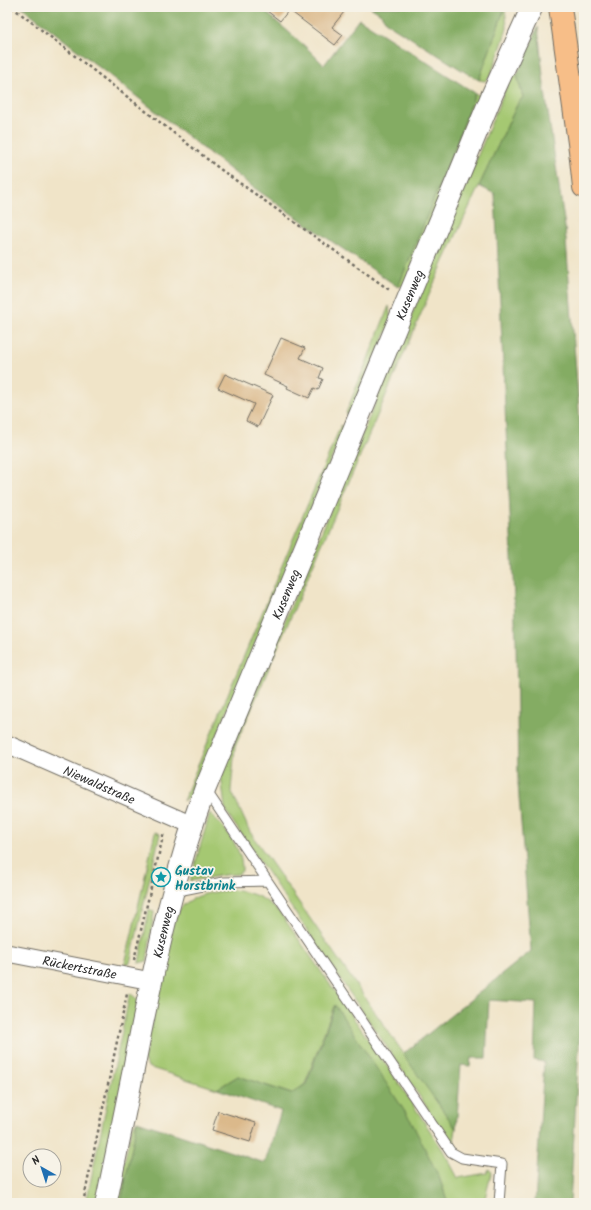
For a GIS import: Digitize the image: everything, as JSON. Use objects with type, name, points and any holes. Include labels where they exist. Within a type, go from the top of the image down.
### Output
[{"type":"highway","points":[[560,7],[584,187]]},
{"type":"street","name":"Kusenweg","points":[[106,1203],[172,892],[192,825],[205,789],[492,95],[532,7]]},
{"type":"street","name":"Niewaldstraße","points":[[7,744],[192,825]]},
{"type":"street","name":"Rückertstraße","points":[[7,953],[152,981]]},
{"type":"lane","points":[[205,789],[451,1152],[462,1158],[502,1164],[499,1203]]},
{"type":"lane","points":[[172,892],[223,882],[267,881]]},
{"type":"path","points":[[12,7],[220,168],[406,302]]},
{"type":"path","points":[[83,1203],[130,977],[148,901]]},
{"type":"green space","points":[[22,7],[260,7],[324,65],[359,19],[475,93],[456,145],[398,287],[250,185]]},
{"type":"green space","points":[[370,7],[505,7],[479,80],[387,23],[381,14]]},
{"type":"green space","points":[[505,7],[507,28],[501,47],[490,77],[485,81],[479,80]]},
{"type":"green space","points":[[538,27],[544,85],[565,227],[581,436],[584,514],[584,960],[570,1203],[535,1203],[544,1062],[534,1060],[536,1003],[489,1000],[486,1058],[471,1058],[470,1066],[461,1065],[456,1129],[403,1054],[531,951],[518,784],[516,642],[495,194],[479,186],[517,105],[523,97],[517,75]]},
{"type":"green space","points":[[512,73],[517,75],[523,97],[517,105],[438,274],[235,747],[231,790],[250,832],[456,1129],[453,1147],[395,1059],[233,822],[225,808],[221,775]]},
{"type":"green space","points":[[475,93],[480,96],[481,102],[404,285],[398,287],[456,145]]},
{"type":"green space","points":[[389,306],[391,322],[352,411],[348,414],[346,413]]},
{"type":"green space","points":[[341,425],[344,428],[194,792],[183,801]]},
{"type":"green space","points":[[210,813],[232,839],[240,855],[242,871],[238,874],[190,881]]},
{"type":"green space","points":[[155,832],[160,834],[130,963],[125,964]]},
{"type":"green space","points":[[233,890],[260,897],[281,914],[396,1079],[444,1152],[458,1178],[487,1173],[489,1169],[492,1171],[485,1198],[486,1203],[448,1203],[439,1177],[334,1006],[305,1084],[292,1094],[238,1076],[217,1089],[148,1067],[144,1060],[171,927],[177,914],[185,904],[204,894]]},
{"type":"green space","points":[[149,910],[154,912],[147,961],[139,963]]},
{"type":"green space","points":[[130,993],[139,1001],[98,1203],[86,1203]]},
{"type":"green space","points":[[335,1005],[411,1121],[439,1177],[448,1203],[121,1203],[137,1121],[265,1163],[281,1111],[217,1089],[238,1076],[291,1094],[306,1084]]},
{"type":"green space","points":[[137,1121],[121,1203],[115,1203],[132,1127]]},
{"type":"building","points":[[262,7],[286,7],[289,10],[280,21]]},
{"type":"building","points":[[291,7],[338,7],[344,12],[332,27],[343,35],[335,45],[289,10]]},
{"type":"building","points":[[281,338],[305,348],[300,358],[323,368],[319,378],[323,379],[318,390],[314,388],[309,398],[264,375]]},
{"type":"building","points":[[225,374],[273,395],[258,427],[246,421],[254,404],[218,388]]},
{"type":"building","points":[[218,1111],[256,1123],[250,1142],[212,1130]]},
{"type":"place","name":"Gustav Horstbrink","points":[[161,877]]}]
